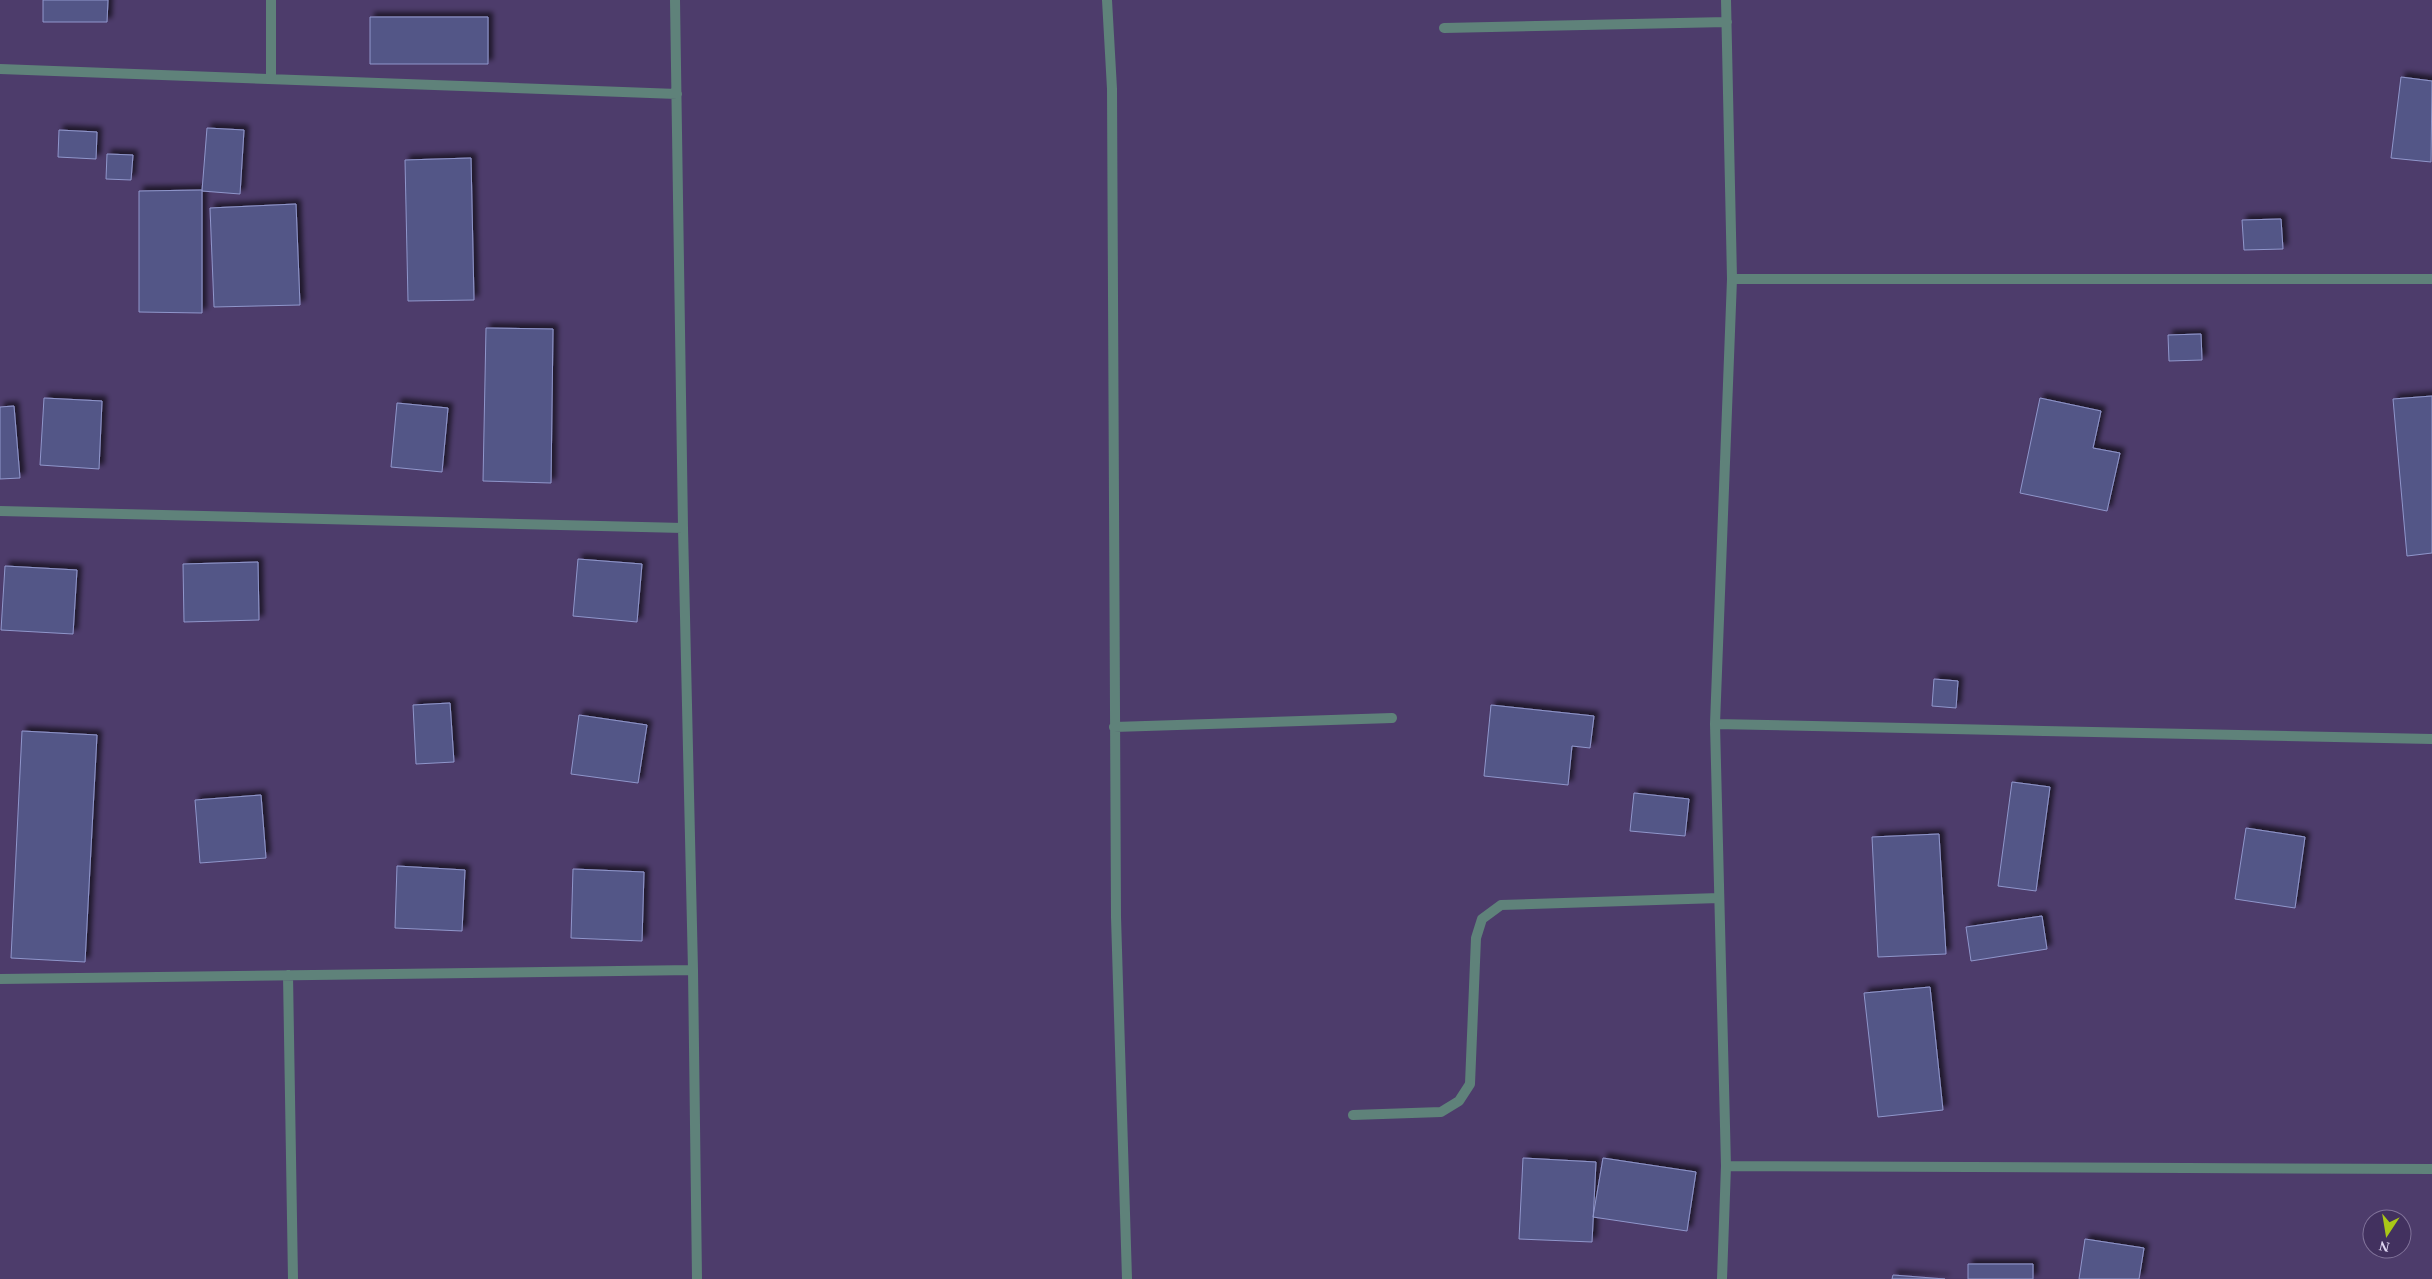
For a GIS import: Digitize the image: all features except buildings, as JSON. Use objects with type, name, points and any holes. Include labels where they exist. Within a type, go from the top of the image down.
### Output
[{"type":"street","points":[[271,0],[271,78]]},
{"type":"street","points":[[675,0],[683,528],[694,970],[697,1279]]},
{"type":"street","points":[[1107,0],[1112,89],[1116,918],[1127,1279]]},
{"type":"street","points":[[1722,1279],[1726,1166],[1715,724],[1732,279],[1726,0]]},
{"type":"street","points":[[1444,28],[1727,22]]},
{"type":"street","points":[[0,69],[677,94]]},
{"type":"street","points":[[1732,279],[2432,279]]},
{"type":"street","points":[[0,511],[683,528]]},
{"type":"street","points":[[1114,728],[1392,718]]},
{"type":"street","points":[[1715,724],[2432,739]]},
{"type":"street","points":[[1353,1115],[1441,1112],[1459,1101],[1470,1084],[1476,938],[1482,919],[1501,905],[1719,898]]},
{"type":"street","points":[[0,979],[694,970]]},
{"type":"street","points":[[288,975],[293,1279]]},
{"type":"street","points":[[1726,1166],[2432,1169]]}]
